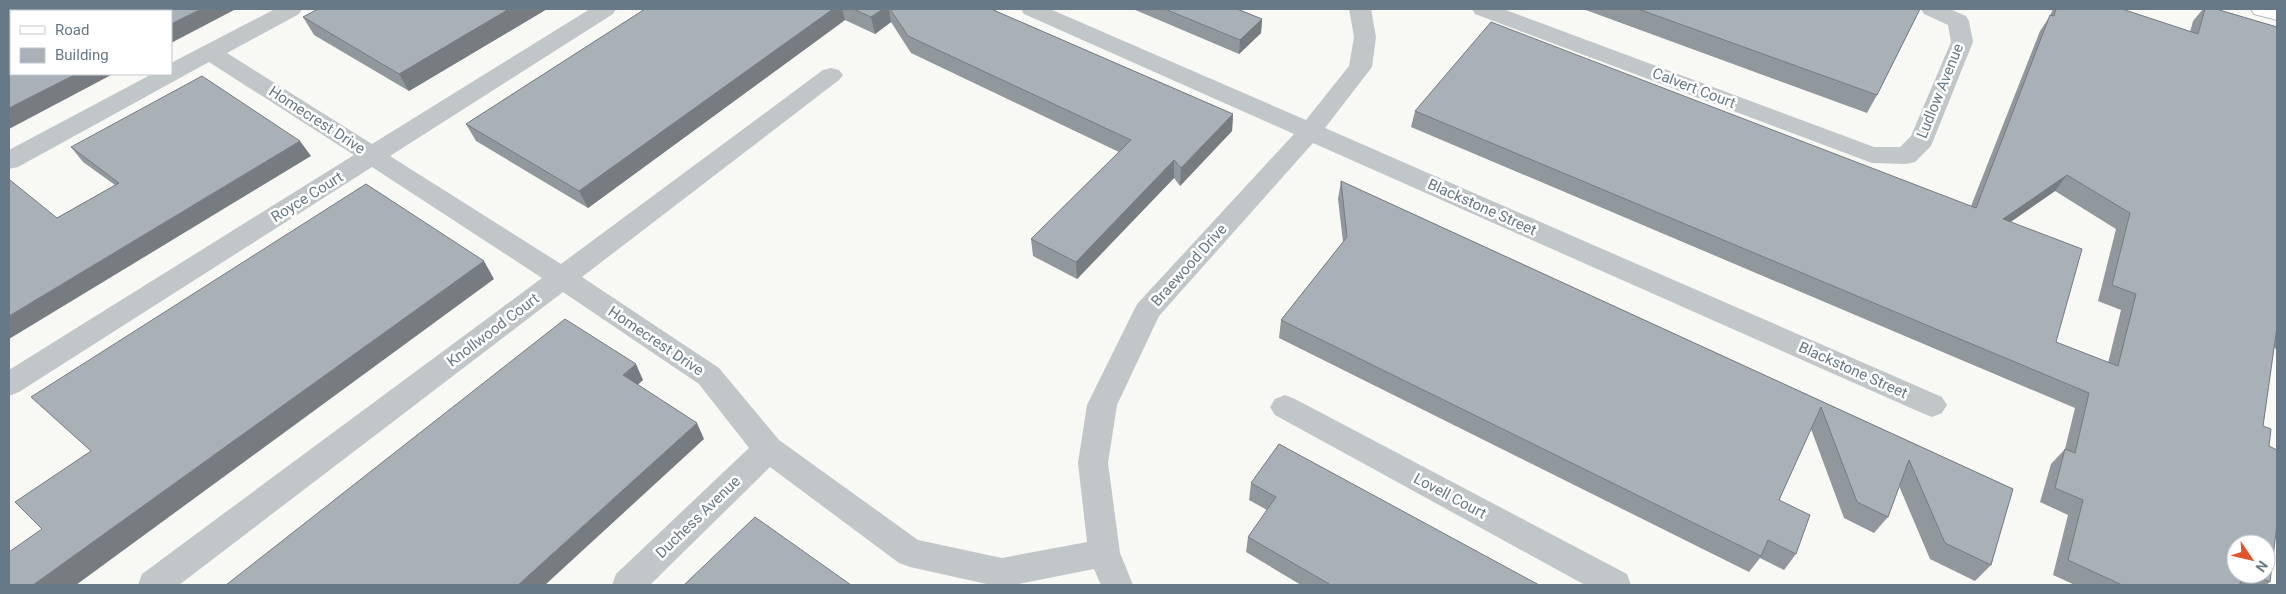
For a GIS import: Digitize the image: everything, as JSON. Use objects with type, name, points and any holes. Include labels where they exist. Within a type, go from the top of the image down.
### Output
[{"type":"street","points":[[172,72],[291,9]]},
{"type":"street","name":"Royce Court","points":[[9,384],[604,9]]},
{"type":"street","name":"Blackstone Street","points":[[1032,9],[1932,405]]},
{"type":"street","name":"Braewood Drive","points":[[1117,585],[1104,553],[1093,463],[1102,405],[1148,310],[1310,131],[1360,67],[1365,37],[1360,9]]},
{"type":"street","name":"Calvert Court","points":[[1483,9],[1872,155],[1906,156]]},
{"type":"street","name":"Ludlow Avenue","points":[[1906,156],[1922,140],[1962,42],[1958,21],[1932,9]]},
{"type":"street","points":[[2262,9],[2277,13]]},
{"type":"street","name":"Homecrest Drive","points":[[210,52],[562,278],[709,376],[768,449],[910,554],[1002,573],[1104,553]]},
{"type":"street","points":[[9,160],[166,75]]},
{"type":"street","name":"Knollwood Court","points":[[154,585],[831,75]]},
{"type":"street","name":"Lovell Court","points":[[1285,407],[1615,585]]},
{"type":"street","name":"Duchess Avenue","points":[[628,585],[768,449]]},
{"type":"building","points":[[201,9],[172,24],[172,10],[104,10]]},
{"type":"building","points":[[318,9],[509,9],[399,74],[303,17]]},
{"type":"building","points":[[645,9],[833,9],[579,191],[466,124]]},
{"type":"building","points":[[853,9],[883,9],[871,17]]},
{"type":"building","points":[[890,9],[991,9],[1233,114],[1181,168],[1174,160],[1076,262],[1031,239],[1131,140],[908,36]]},
{"type":"building","points":[[1165,9],[1237,9],[1262,19],[1240,40]]},
{"type":"building","points":[[1638,9],[1920,9],[1877,95]]},
{"type":"building","points":[[2056,9],[2122,9],[2198,34],[2205,9],[2216,9],[2277,27],[2277,327],[2263,426],[2271,429],[2269,446],[2277,450],[2277,524],[2276,534],[2226,534],[2226,584],[2240,585],[2122,585],[2068,560],[2083,500],[2055,488],[2065,449],[2075,453],[2089,393],[1415,111],[1491,22],[1976,208],[2050,15],[2054,16]],"holes":[[[2067,175],[2130,213],[2112,285],[2136,294],[2118,366],[2056,342],[2082,249],[2003,219]]]},
{"type":"building","points":[[9,57],[10,75],[74,75],[9,108]]},
{"type":"building","points":[[202,76],[300,141],[9,316],[9,181],[57,218],[119,183],[71,147]]},
{"type":"building","points":[[1341,181],[2013,489],[1991,565],[1945,543],[1909,460],[1888,517],[1857,502],[1821,407],[1779,500],[1810,515],[1796,554],[1768,540],[1761,556],[1281,320],[1347,237]]},
{"type":"building","points":[[366,184],[484,261],[33,585],[9,585],[9,552],[42,529],[15,502],[91,451],[31,397]]},
{"type":"building","points":[[565,319],[636,364],[623,375],[697,423],[518,585],[226,585]]},
{"type":"building","points":[[1279,444],[1539,585],[1331,585],[1248,537],[1276,497],[1251,483]]},
{"type":"building","points":[[755,517],[851,585],[684,585]]}]
